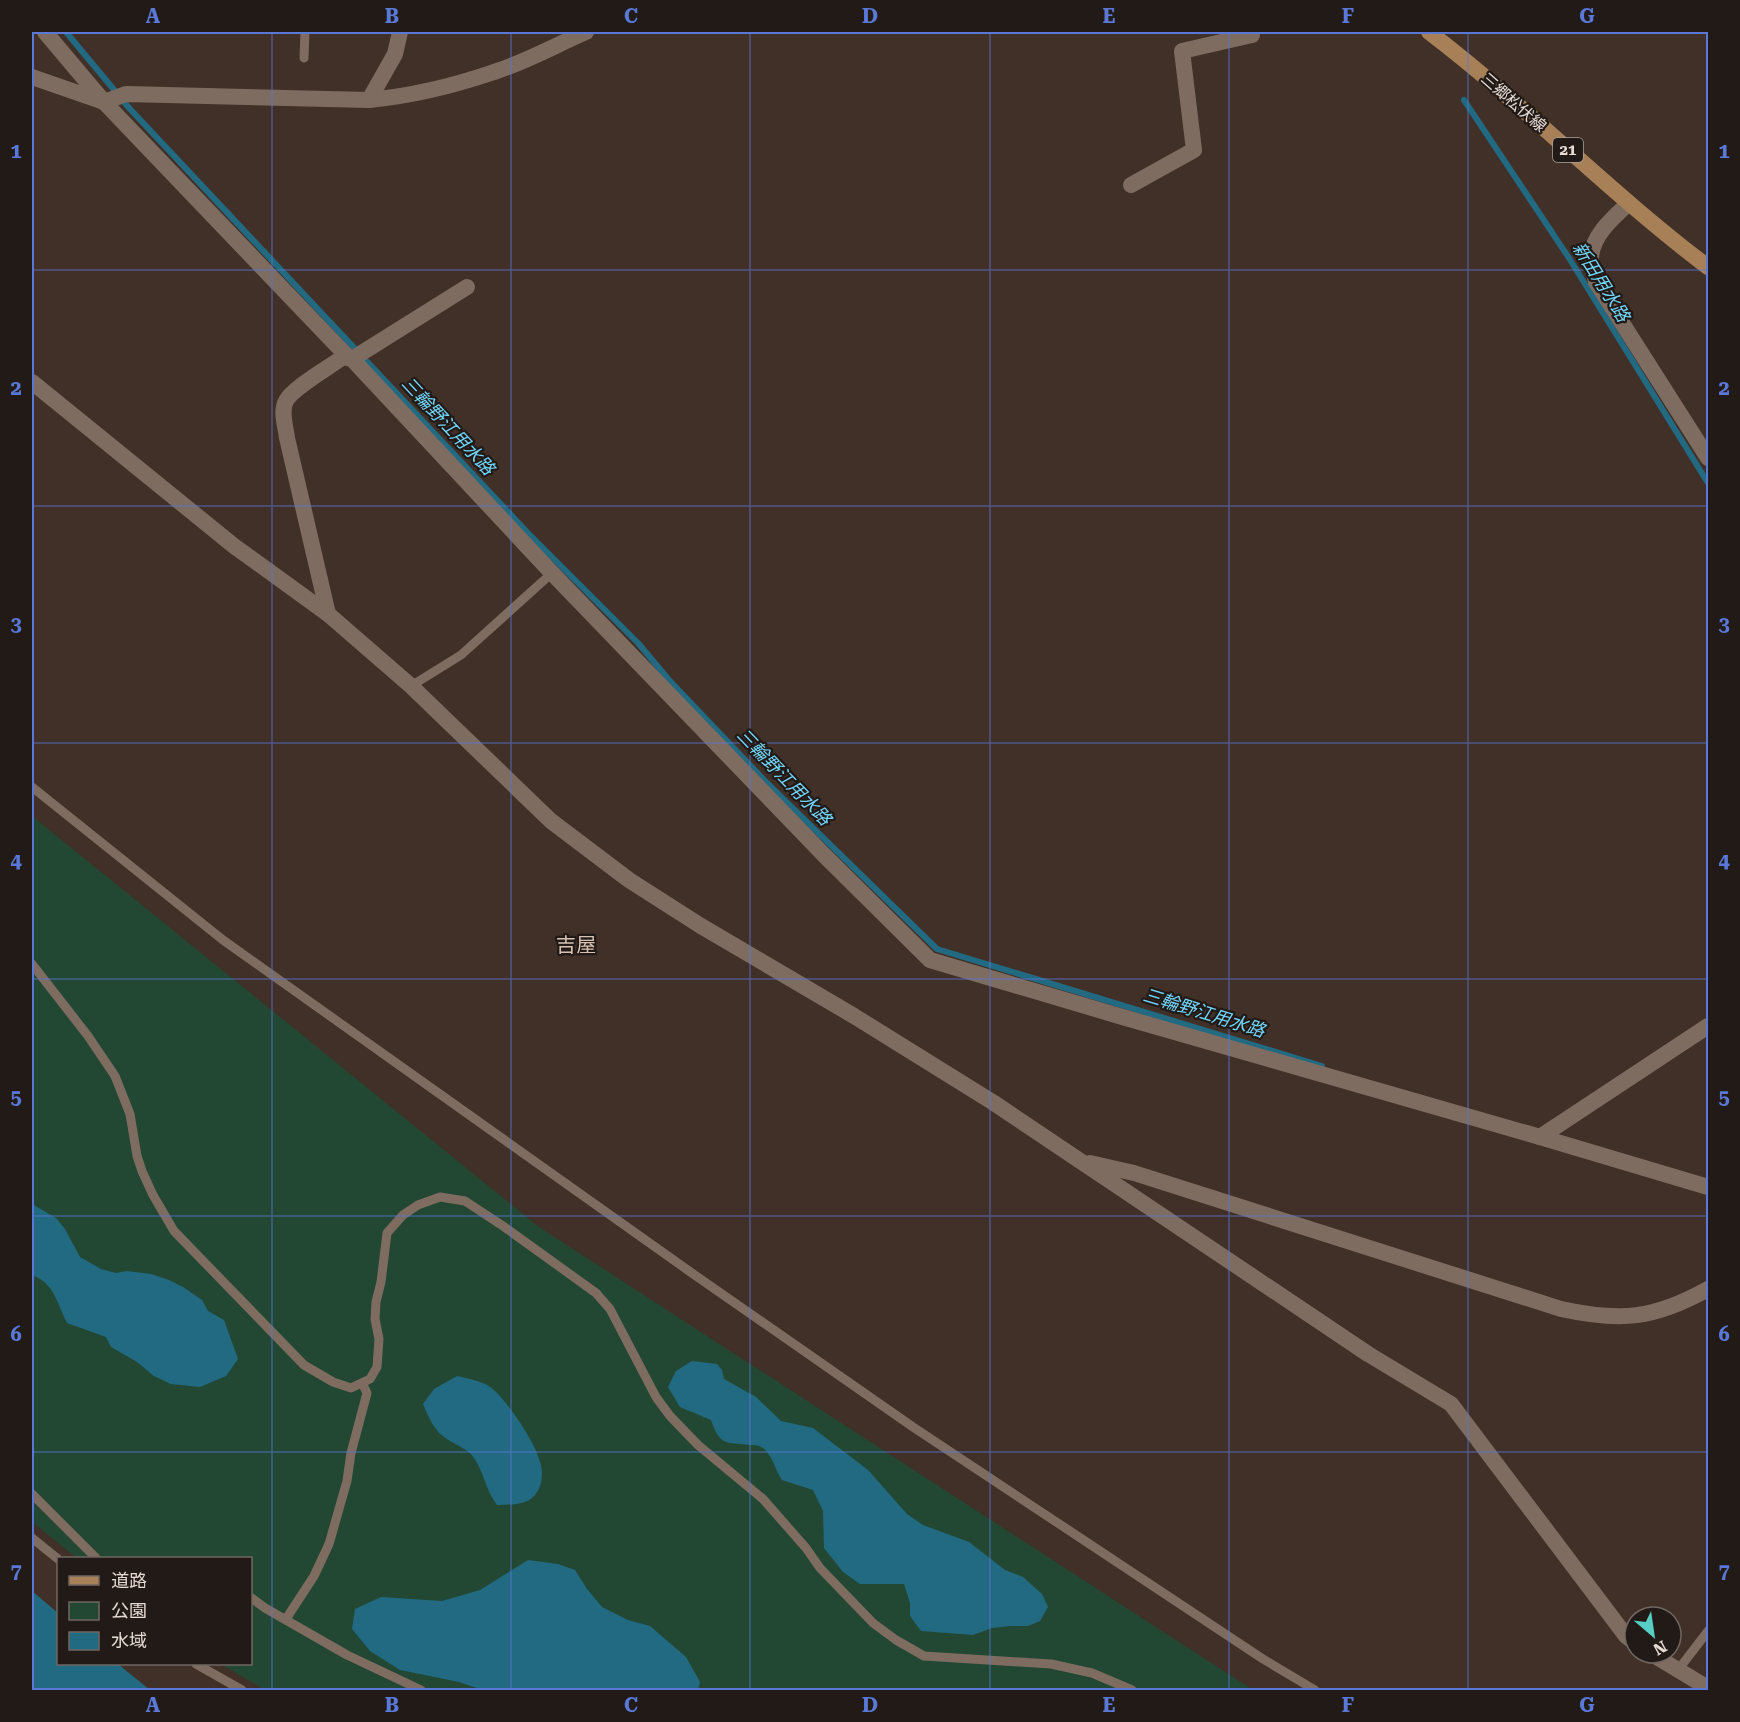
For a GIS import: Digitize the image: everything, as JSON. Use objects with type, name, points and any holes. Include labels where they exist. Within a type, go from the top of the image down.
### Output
[{"type":"main road","name":"三郷松伏線","points":[[1429,32],[1466,60],[1629,203],[1708,267]]},
{"type":"street","points":[[45,32],[104,102],[552,573],[823,854],[930,960],[1708,1187]]},
{"type":"street","points":[[369,100],[395,54],[400,32]]},
{"type":"street","points":[[32,76],[104,102],[126,94],[245,95],[369,100],[422,93],[496,72],[586,32]]},
{"type":"street","points":[[1131,185],[1194,150],[1182,51],[1252,34],[1251,32]]},
{"type":"street","points":[[1629,203],[1605,227],[1594,246],[1591,258],[1596,282],[1708,458]]},
{"type":"street","points":[[328,614],[287,438],[283,413],[286,400],[296,391],[348,358],[466,287]]},
{"type":"street","points":[[32,382],[234,546],[328,614],[411,686],[551,821],[629,880],[700,926],[905,1047],[994,1103],[1368,1354],[1451,1404],[1623,1632]]},
{"type":"street","points":[[1540,1137],[1708,1026]]},
{"type":"street","points":[[1081,1161],[1134,1173],[1561,1309],[1580,1313],[1621,1317],[1649,1314],[1687,1301],[1708,1288]]},
{"type":"street","points":[[1670,1665],[1708,1688]]},
{"type":"lane","points":[[304,58],[305,32]]},
{"type":"lane","points":[[411,686],[460,655],[552,573]]},
{"type":"lane","points":[[32,787],[223,940],[679,1265],[913,1427],[1263,1659],[1315,1690]]},
{"type":"lane","points":[[32,964],[88,1036],[115,1076],[130,1114],[137,1156],[142,1171],[174,1232],[304,1365],[333,1382],[351,1388],[369,1379],[377,1367],[379,1339],[375,1319],[376,1302],[387,1233],[403,1215],[417,1205],[440,1197],[465,1201],[596,1293],[610,1309],[656,1397],[670,1416],[698,1445],[763,1499],[806,1548],[820,1568],[873,1623],[896,1640],[924,1656],[1051,1664],[1092,1673],[1132,1690]]},
{"type":"lane","points":[[286,1620],[314,1576],[329,1544],[347,1481],[351,1453],[367,1394],[362,1383]]},
{"type":"lane","points":[[32,1494],[95,1557]]},
{"type":"lane","points":[[32,1538],[57,1557]]},
{"type":"lane","points":[[252,1598],[347,1655],[421,1690]]},
{"type":"lane","points":[[1678,1670],[1708,1631]]},
{"type":"lane","points":[[198,1665],[242,1690]]},
{"type":"green space","points":[[32,816],[539,1227],[1253,1690],[265,1690],[223,1665],[252,1665],[252,1557],[76,1557],[32,1522]]},
{"type":"water","points":[[32,1204],[56,1218],[65,1229],[80,1257],[101,1269],[116,1273],[127,1271],[151,1274],[183,1287],[202,1300],[208,1311],[224,1320],[238,1359],[226,1376],[200,1387],[171,1384],[154,1376],[137,1362],[111,1347],[106,1337],[67,1323],[46,1283],[32,1275]]},
{"type":"water","points":[[692,1361],[717,1364],[722,1370],[724,1379],[756,1397],[781,1421],[813,1428],[868,1470],[907,1514],[923,1525],[969,1542],[1005,1570],[1023,1577],[1042,1594],[1048,1607],[1040,1621],[1028,1626],[992,1628],[973,1635],[921,1631],[910,1616],[910,1603],[904,1584],[860,1584],[843,1572],[824,1548],[823,1511],[813,1490],[782,1480],[763,1448],[724,1441],[717,1434],[711,1420],[680,1407],[668,1387],[676,1371]]},
{"type":"water","points":[[457,1376],[477,1381],[491,1388],[501,1397],[528,1435],[542,1471],[538,1490],[529,1500],[516,1504],[497,1505],[474,1458],[442,1436],[432,1424],[423,1404],[434,1389]]},
{"type":"water","points":[[528,1560],[558,1564],[575,1570],[602,1607],[628,1620],[650,1626],[686,1657],[700,1682],[698,1690],[483,1690],[459,1682],[400,1670],[370,1651],[352,1629],[355,1609],[381,1597],[442,1601],[480,1590]]},
{"type":"water","points":[[32,1591],[57,1612],[57,1665],[119,1665],[150,1690],[32,1690]]},
{"type":"waterway","name":"三輪野江用水路","points":[[66,32],[130,109],[527,532],[638,643],[669,680],[767,783],[937,949],[1322,1066]]},
{"type":"waterway","name":"新田用水路","points":[[1464,100],[1569,258],[1708,483]]},
{"type":"district","name":"吉屋","points":[[576,945]]}]
